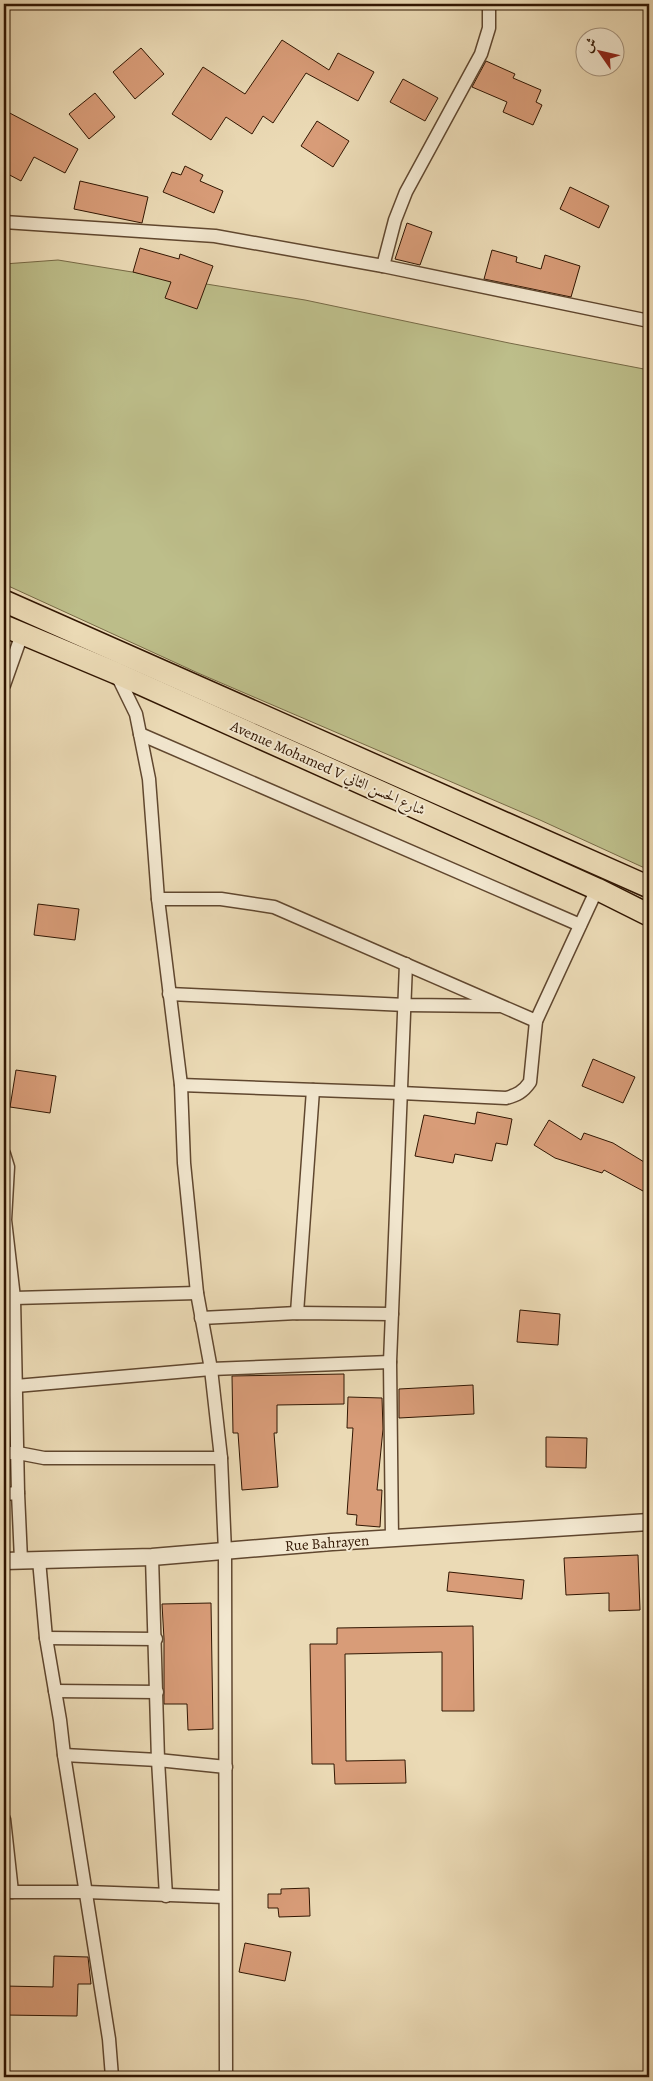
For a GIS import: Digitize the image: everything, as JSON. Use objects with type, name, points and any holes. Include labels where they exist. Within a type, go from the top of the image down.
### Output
[{"type":"highway","name":"Avenue Mohamed V شارع الحسن الثاني","points":[[4,601],[649,887]]},
{"type":"highway","name":"Avenue Mohamed V شارع الحسن الثاني","points":[[13,630],[116,673],[597,889],[649,915]]},
{"type":"street","points":[[383,266],[395,220],[406,192],[481,54],[489,28],[489,4]]},
{"type":"street","points":[[4,222],[215,236],[383,266],[649,321]]},
{"type":"street","points":[[4,685],[13,630]]},
{"type":"street","points":[[116,673],[136,714],[149,778],[158,899],[181,1085],[184,1163],[197,1293],[211,1369],[221,1458],[225,1552],[226,2077]]},
{"type":"street","points":[[140,734],[580,925]]},
{"type":"street","points":[[181,1085],[401,1092],[506,1098],[516,1096],[530,1082],[536,1021],[597,889]]},
{"type":"street","points":[[158,899],[221,899],[274,907],[536,1021]]},
{"type":"street","points":[[392,1539],[390,1362],[406,1005],[406,964]]},
{"type":"street","points":[[169,994],[406,1005],[504,1006]]},
{"type":"street","points":[[296,1313],[313,1090]]},
{"type":"street","points":[[4,1154],[8,1167],[5,1220],[8,1266],[14,1298],[9,1331],[10,1385],[18,1453],[22,1560]]},
{"type":"street","points":[[14,1298],[197,1293]]},
{"type":"street","points":[[201,1318],[296,1313],[392,1314]]},
{"type":"street","points":[[10,1385],[211,1369],[390,1362]]},
{"type":"street","points":[[4,1453],[18,1453],[44,1458],[221,1458]]},
{"type":"street","points":[[4,1494],[18,1493]]},
{"type":"street","name":"Rue Bahrayen","points":[[4,1561],[152,1557],[649,1522]]},
{"type":"street","points":[[152,1557],[156,1640],[158,1760],[166,1896]]},
{"type":"street","points":[[39,1560],[46,1638],[109,2039],[112,2077]]},
{"type":"street","points":[[46,1638],[156,1640]]},
{"type":"street","points":[[55,1691],[157,1692]]},
{"type":"street","points":[[64,1755],[158,1760],[226,1767]]},
{"type":"street","points":[[4,1819],[8,1892],[86,1892],[225,1897]]},
{"type":"green space","points":[[58,260],[305,300],[649,370],[649,870],[540,820],[198,673],[4,584],[4,264]]},
{"type":"building","points":[[282,40],[329,70],[338,53],[374,72],[358,101],[306,73],[273,123],[263,116],[252,134],[226,117],[211,140],[172,114],[203,67],[245,94]]},
{"type":"building","points":[[141,48],[164,74],[135,99],[113,72]]},
{"type":"building","points":[[486,61],[515,74],[513,78],[541,90],[536,102],[542,105],[533,125],[503,112],[507,102],[472,87]]},
{"type":"building","points":[[403,79],[438,98],[425,121],[390,102]]},
{"type":"building","points":[[95,93],[115,117],[89,139],[69,114]]},
{"type":"building","points":[[4,110],[78,149],[65,173],[34,157],[21,181],[4,172]]},
{"type":"building","points":[[317,121],[349,141],[333,167],[301,146]]},
{"type":"building","points":[[185,166],[203,175],[200,181],[223,191],[214,213],[163,192],[172,172],[181,175]]},
{"type":"building","points":[[80,181],[148,197],[142,223],[74,209]]},
{"type":"building","points":[[570,187],[609,206],[599,228],[560,209]]},
{"type":"building","points":[[407,223],[432,232],[420,265],[395,259]]},
{"type":"building","points":[[140,248],[179,259],[180,254],[213,266],[197,309],[165,298],[171,282],[133,272]]},
{"type":"building","points":[[492,250],[517,257],[516,262],[541,269],[545,255],[580,266],[571,297],[484,279]]},
{"type":"building","points":[[38,904],[79,909],[75,940],[34,935]]},
{"type":"building","points":[[593,1059],[635,1077],[623,1103],[582,1086]]},
{"type":"building","points":[[16,1070],[56,1076],[50,1113],[10,1107]]},
{"type":"building","points":[[477,1112],[512,1119],[507,1145],[496,1143],[492,1161],[455,1154],[453,1163],[415,1156],[424,1115],[475,1124]]},
{"type":"building","points":[[549,1120],[581,1140],[584,1133],[613,1143],[649,1165],[649,1180],[643,1191],[604,1170],[602,1173],[555,1158],[534,1145]]},
{"type":"building","points":[[520,1310],[560,1314],[558,1345],[517,1342]]},
{"type":"building","points":[[344,1374],[344,1404],[277,1405],[277,1433],[274,1433],[278,1487],[242,1490],[238,1433],[233,1433],[232,1376]]},
{"type":"building","points":[[473,1385],[474,1414],[399,1418],[399,1389]]},
{"type":"building","points":[[348,1397],[382,1398],[383,1429],[377,1490],[382,1490],[380,1527],[356,1525],[357,1515],[347,1514],[353,1428],[347,1428]]},
{"type":"building","points":[[546,1437],[587,1438],[586,1468],[546,1467]]},
{"type":"building","points":[[638,1555],[640,1610],[609,1611],[609,1593],[566,1595],[564,1558]]},
{"type":"building","points":[[449,1572],[524,1580],[522,1599],[447,1591]]},
{"type":"building","points":[[211,1603],[213,1729],[188,1730],[187,1704],[164,1704],[162,1604]]},
{"type":"building","points":[[473,1626],[474,1711],[442,1711],[442,1652],[345,1654],[346,1761],[405,1760],[406,1783],[335,1784],[334,1764],[312,1764],[310,1644],[337,1644],[337,1628]]},
{"type":"building","points":[[309,1888],[310,1916],[279,1917],[278,1908],[268,1908],[268,1894],[281,1894],[281,1889]]},
{"type":"building","points":[[245,1943],[291,1952],[285,1981],[239,1972]]},
{"type":"building","points":[[54,1956],[88,1957],[91,1984],[78,1984],[77,2016],[4,2015],[4,1986],[53,1987]]}]
